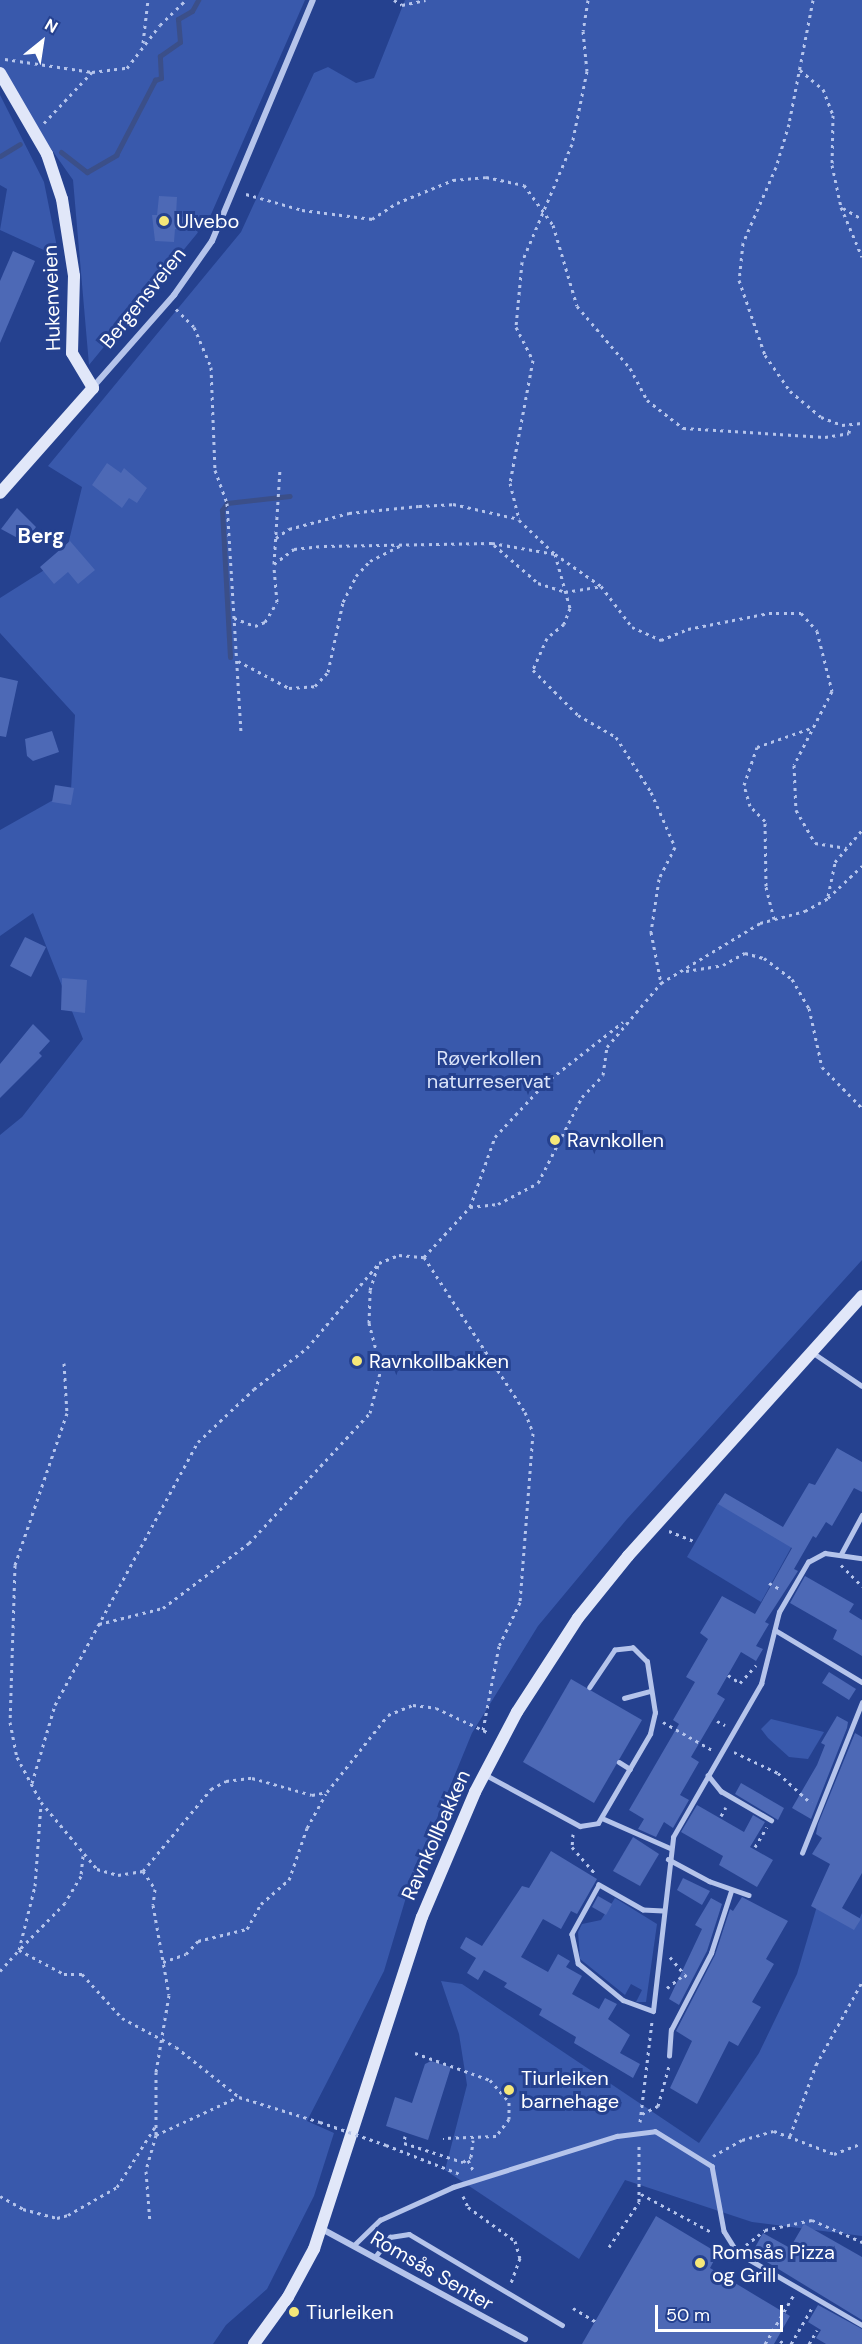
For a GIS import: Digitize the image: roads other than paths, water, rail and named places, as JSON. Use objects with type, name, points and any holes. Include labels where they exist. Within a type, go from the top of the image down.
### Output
[{"type":"street","name":"Bergensveien","points":[[0,493],[174,295],[212,241],[313,0]]},
{"type":"street","name":"Hukenveien","points":[[0,73],[36,132],[62,199],[72,249],[72,353],[93,388]]},
{"type":"street","name":"Ravnkollbakken","points":[[254,2344],[288,2297],[322,2229],[422,1917],[483,1774],[502,1739],[561,1642],[654,1525],[862,1296]]},
{"type":"street","name":"Romsås Senter","points":[[322,2229],[354,2245],[492,2325],[525,2339]]},
{"type":"lane","points":[[812,1352],[862,1386]]},
{"type":"lane","points":[[841,1554],[862,1515]]},
{"type":"lane","points":[[663,1911],[643,1910],[598,1885],[574,1927],[573,1952],[585,1971],[623,2000],[653,2011],[670,1848],[767,1667],[779,1612],[812,1558],[841,1554],[862,1558]]},
{"type":"lane","points":[[775,1630],[862,1682]]},
{"type":"lane","points":[[483,1774],[575,1824],[591,1827],[602,1818],[655,1719],[644,1657],[628,1646],[611,1653],[590,1687]]},
{"type":"lane","points":[[624,1698],[651,1691]]},
{"type":"lane","points":[[802,1853],[862,1701]]},
{"type":"lane","points":[[619,1762],[630,1768]]},
{"type":"lane","points":[[708,1775],[721,1791],[771,1820]]},
{"type":"lane","points":[[602,1818],[670,1848]]},
{"type":"lane","points":[[668,1859],[731,1890],[749,1896]]},
{"type":"lane","points":[[669,2056],[671,2030],[695,1986],[731,1890]]},
{"type":"lane","points":[[354,2245],[393,2213],[466,2182],[639,2131],[663,2134],[707,2161],[716,2174],[726,2237],[738,2253],[862,2325]]},
{"type":"lane","points":[[375,2257],[390,2238],[409,2234],[562,2325]]},
{"type":"waterway","points":[[61,152],[87,172],[116,155],[155,80],[161,78],[160,56],[180,42],[178,19],[192,11],[198,0]]},
{"type":"waterway","points":[[0,156],[20,144]]},
{"type":"waterway","points":[[230,657],[222,510],[227,503],[290,496]]},
{"type":"place","name":"Ulvebo","points":[[164,221]]},
{"type":"place","name":"Ravnkollen","points":[[555,1140]]},
{"type":"place","name":"Ravnkollbakken","points":[[357,1361]]},
{"type":"place","name":"Tiurleiken barnehage","points":[[509,2090]]},
{"type":"place","name":"Romsås Pizza og Grill","points":[[700,2263]]},
{"type":"place","name":"Tiurleiken","points":[[294,2312]]},
{"type":"district","name":"Berg","points":[[41,536]]},
{"type":"park label","name":"Røverkollen naturreservat","points":[[489,1070]]}]
